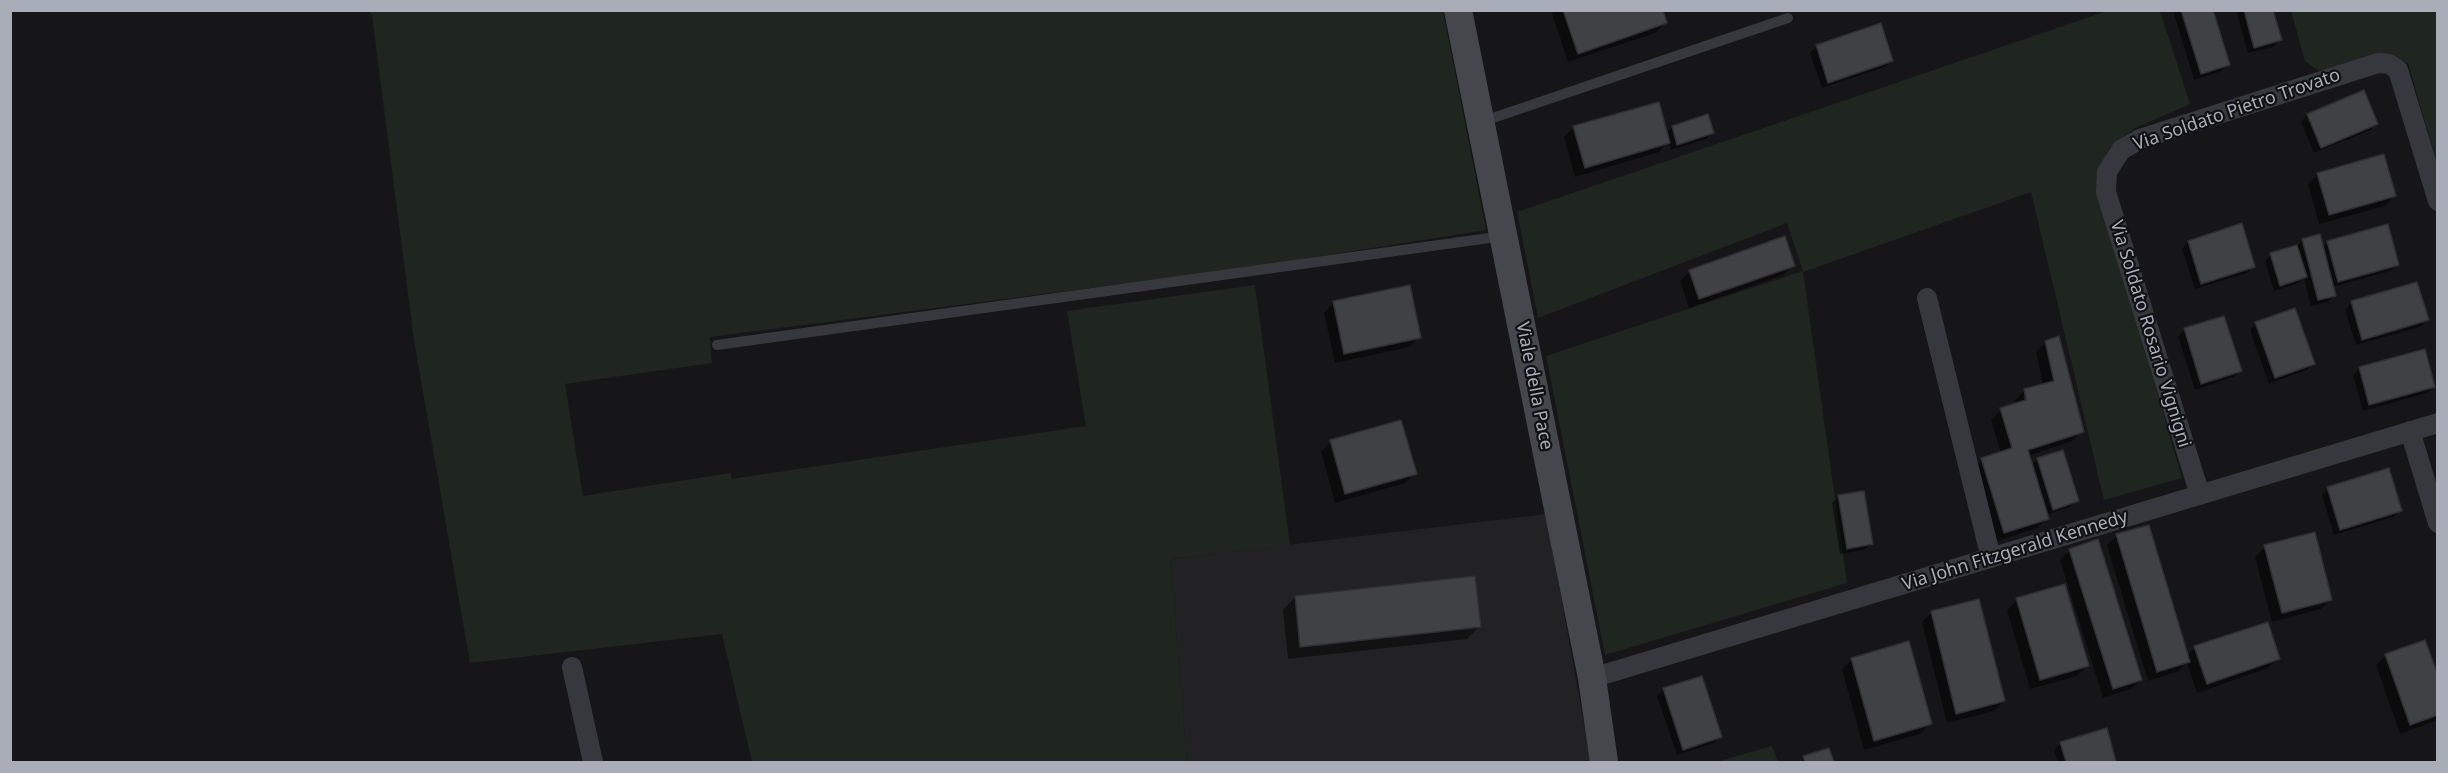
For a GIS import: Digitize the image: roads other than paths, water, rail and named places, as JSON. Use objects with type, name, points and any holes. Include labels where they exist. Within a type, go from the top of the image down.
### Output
[{"type":"street","name":"Viale della Pace","points":[[1458,10],[1592,678],[1604,762]]},
{"type":"street","name":"Via Soldato Pietro Trovato","points":[[2107,172],[2121,150],[2140,139],[2378,63],[2389,64],[2398,70],[2438,201]]},
{"type":"street","name":"Via Soldato Rosario Vignigni","points":[[2107,172],[2106,192],[2200,495]]},
{"type":"street","points":[[1927,298],[1991,558]]},
{"type":"street","name":"Via John Fitzgerald Kennedy","points":[[1592,678],[2438,423]]},
{"type":"street","points":[[2410,431],[2438,523]]},
{"type":"street","points":[[572,667],[593,762]]},
{"type":"lane","points":[[1481,123],[1788,18]]},
{"type":"lane","points":[[717,345],[1504,236]]}]
